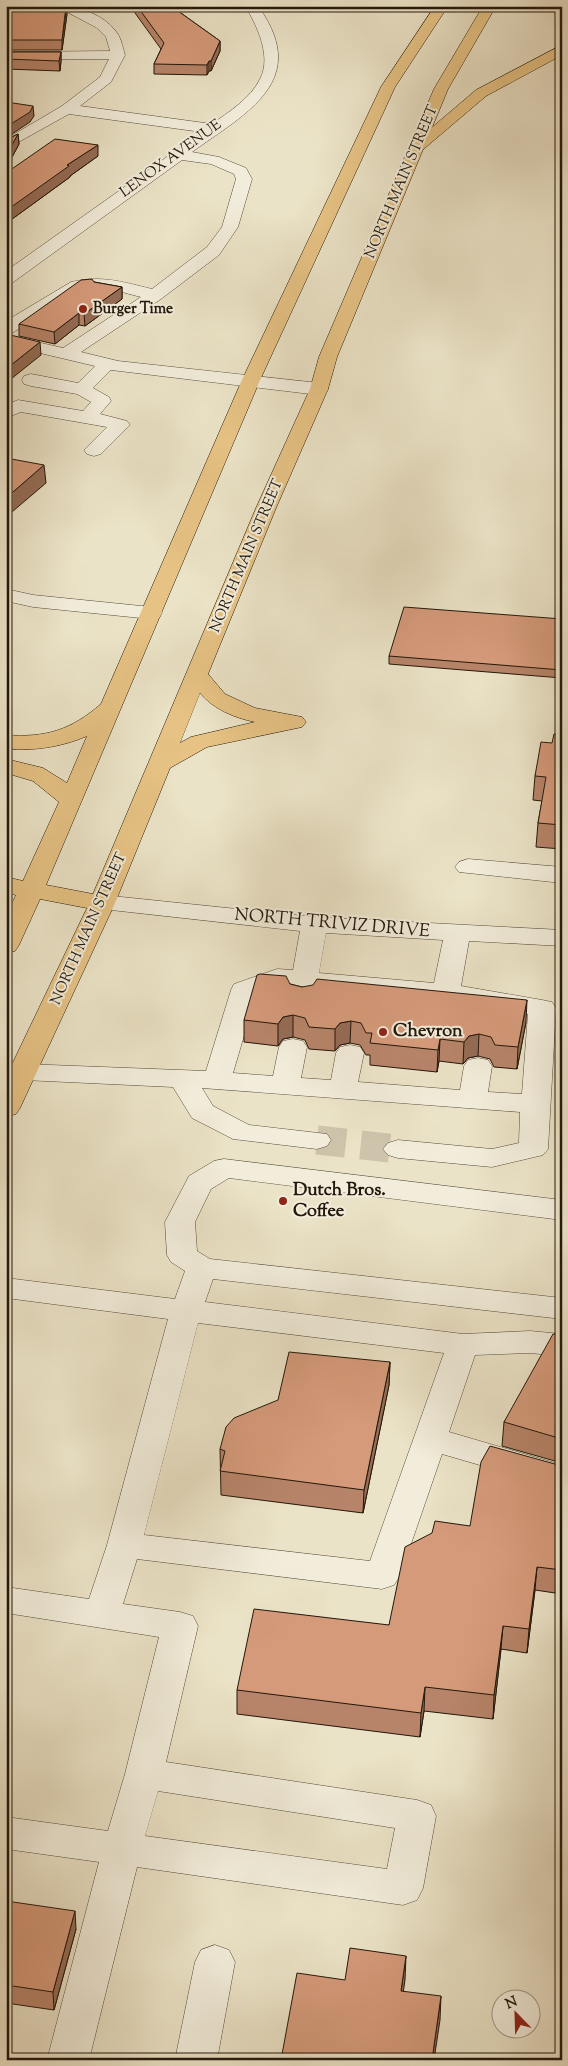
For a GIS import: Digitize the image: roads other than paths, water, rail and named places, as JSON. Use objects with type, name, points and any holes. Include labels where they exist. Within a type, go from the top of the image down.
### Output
[{"type":"main road","points":[[6,945],[32,890],[251,380],[388,87],[442,6]]},
{"type":"main road","name":"NORTH MAIN STREET","points":[[6,1108],[102,903],[266,508],[319,388],[328,357],[414,150],[441,89],[490,6]]},
{"type":"main road","points":[[414,150],[481,93],[562,49]]},
{"type":"main road","points":[[160,764],[199,742],[238,732],[294,722],[249,714],[217,699],[197,674]]},
{"type":"main road","points":[[6,742],[38,742],[68,735],[88,726],[110,708]]},
{"type":"main road","points":[[6,766],[37,773],[56,785],[71,800]]},
{"type":"main road","points":[[6,885],[102,903]]},
{"type":"street","points":[[6,145],[67,109],[106,79],[118,55],[112,36],[102,27],[90,19],[62,6]]},
{"type":"street","name":"LENOX AVENUE","points":[[6,279],[179,155],[256,95],[268,79],[270,57],[267,38],[257,13],[251,6]]},
{"type":"street","points":[[6,56],[118,55]]},
{"type":"street","points":[[67,109],[214,129]]},
{"type":"street","points":[[66,354],[155,295],[213,251],[230,228],[244,179],[241,171],[214,160],[179,155]]},
{"type":"street","points":[[16,255],[34,258]]},
{"type":"street","points":[[6,330],[77,286],[106,284],[155,295]]},
{"type":"street","points":[[6,340],[107,364],[319,388]]},
{"type":"street","points":[[82,389],[107,364]]},
{"type":"street","points":[[31,380],[82,389],[102,401],[88,417]]},
{"type":"street","points":[[6,412],[18,406],[88,417],[120,425],[94,450]]},
{"type":"street","points":[[6,595],[34,601],[151,613]]},
{"type":"street","points":[[468,867],[562,875]]},
{"type":"street","name":"NORTH TRIVIZ DRIVE","points":[[102,903],[314,924],[457,934],[562,938]]},
{"type":"street","points":[[304,989],[314,924]]},
{"type":"street","points":[[446,992],[457,934]]},
{"type":"street","points":[[217,1080],[244,990],[277,977],[304,989],[364,995],[446,992],[487,1009],[542,1008],[533,1149],[492,1158],[398,1149]]},
{"type":"street","points":[[285,1085],[293,1047]]},
{"type":"street","points":[[343,1089],[350,1053]]},
{"type":"street","points":[[473,1098],[478,1066]]},
{"type":"street","points":[[24,1072],[217,1080],[535,1104]]},
{"type":"street","points":[[183,1080],[202,1112],[243,1133],[317,1140]]},
{"type":"street","points":[[562,1210],[224,1168],[198,1183],[180,1222],[182,1255],[202,1268],[562,1308]]},
{"type":"street","points":[[102,1614],[124,1545],[186,1310],[202,1268]]},
{"type":"street","points":[[6,1288],[463,1345],[530,1342],[562,1345]]},
{"type":"street","points":[[124,1545],[382,1576],[463,1345]]},
{"type":"street","points":[[429,1438],[562,1476]]},
{"type":"street","points":[[6,1600],[180,1626],[144,1774],[122,1850],[68,2060]]},
{"type":"street","points":[[6,1833],[403,1888],[417,1816],[144,1774]]},
{"type":"street","points":[[196,2060],[215,1962]]},
{"type":"tunnel","points":[[317,1140],[398,1149]]},
{"type":"place","name":"Burger Time","points":[[83,309]]},
{"type":"place","name":"Chevron","points":[[383,1032]]},
{"type":"place","name":"Dutch Bros. Coffee","points":[[283,1201]]}]
